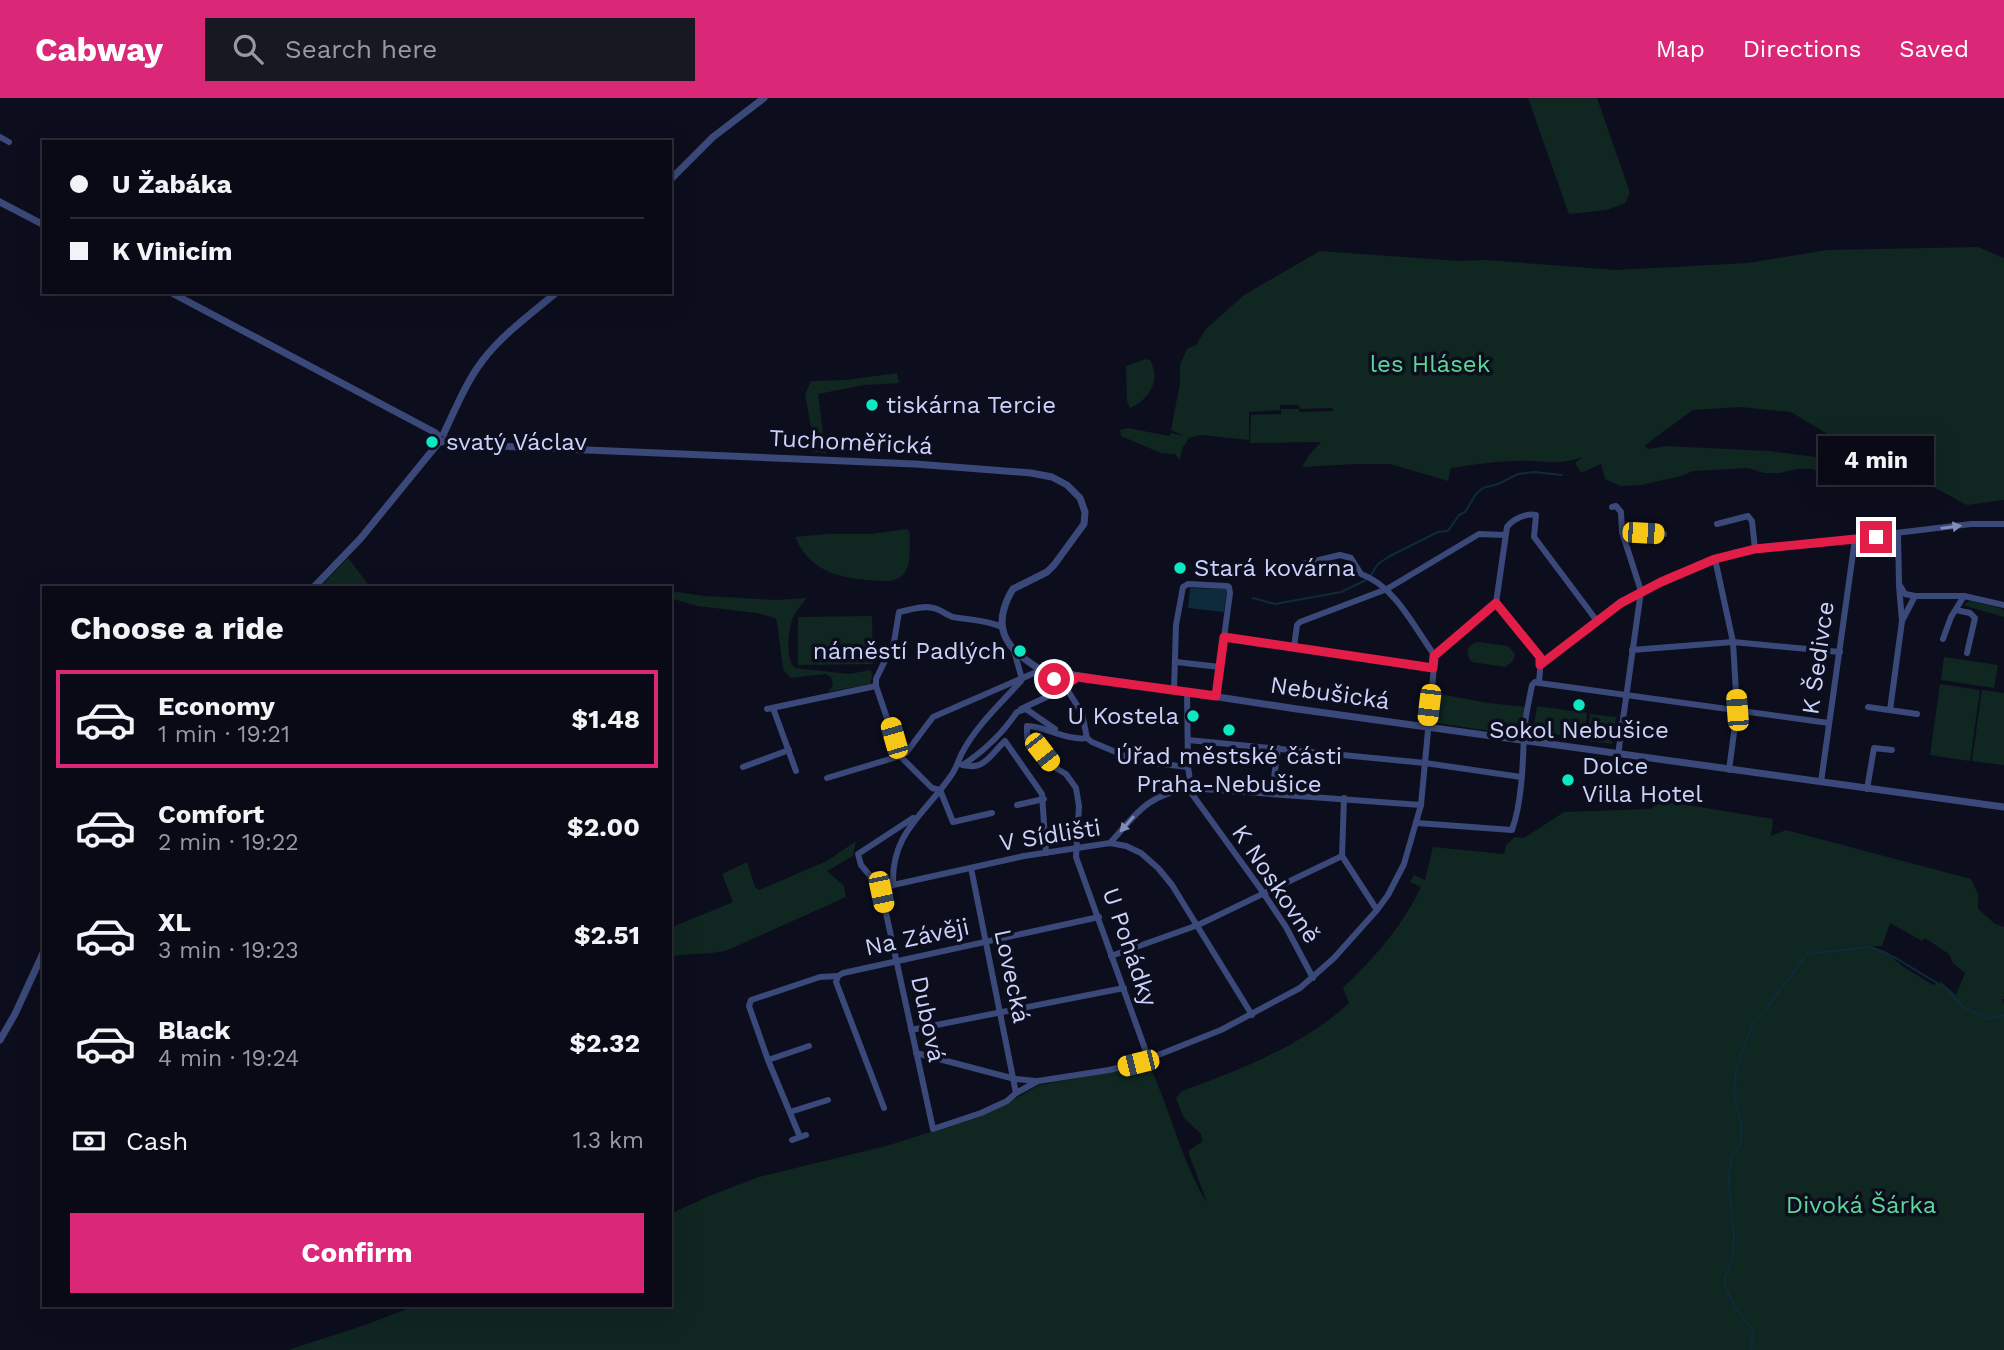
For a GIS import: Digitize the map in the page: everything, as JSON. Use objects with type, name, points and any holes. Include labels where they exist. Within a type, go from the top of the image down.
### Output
[{"type":"street","points":[[672,178],[713,137],[764,98]]},
{"type":"street","points":[[0,137],[9,142]]},
{"type":"street","points":[[0,202],[42,224]]},
{"type":"street","name":"Tuchoměřická","points":[[174,294],[442,437],[466,444],[915,464],[1052,477],[1067,485],[1080,498],[1085,512],[1084,524],[1054,565],[1013,589],[1005,607],[1002,627]]},
{"type":"street","points":[[315,586],[360,538],[442,437],[464,390],[484,359],[514,328],[555,294]]},
{"type":"street","points":[[1612,507],[1616,506],[1621,512],[1622,532],[1641,591],[1618,755]]},
{"type":"street","points":[[1434,656],[1496,603],[1505,535],[1512,521],[1532,514],[1537,518],[1535,537],[1597,621]]},
{"type":"street","points":[[1717,524],[1748,516],[1752,521],[1755,549]]},
{"type":"street","points":[[1540,665],[1641,591],[1715,559],[1755,549],[1855,540],[1971,524],[2004,524]]},
{"type":"street","points":[[1622,532],[1664,534]]},
{"type":"street","points":[[1294,648],[1297,625],[1300,622],[1387,589],[1479,534],[1505,535]]},
{"type":"street","points":[[1889,710],[1902,621],[1898,534]]},
{"type":"street","name":"K Šedivce","points":[[1821,782],[1855,540]]},
{"type":"street","points":[[916,1053],[1015,1079],[1038,1081],[1109,1070],[1149,1060],[1252,1015],[1300,988],[1343,948],[1377,910],[1404,864],[1417,823],[1421,805],[1434,656],[1387,589],[1373,578],[1361,574],[1352,558],[1340,555],[1303,564]]},
{"type":"street","points":[[1715,559],[1733,642],[1737,710],[1729,770]]},
{"type":"street","points":[[1174,690],[1180,596],[1185,584],[1229,587],[1216,696]]},
{"type":"street","points":[[1899,584],[1905,594],[1964,597],[2004,605]]},
{"type":"street","points":[[1902,621],[1915,596]]},
{"type":"street","points":[[1943,639],[1964,597]]},
{"type":"street","points":[[1496,603],[1540,657],[1539,683]]},
{"type":"street","points":[[940,790],[932,788],[900,756],[876,686],[876,679],[894,642],[899,612],[932,607],[948,615],[976,619],[1002,627],[1005,639],[1014,651],[1069,691],[1082,713],[1087,738]]},
{"type":"street","points":[[1956,610],[1970,612],[1975,618],[1967,653]]},
{"type":"street","points":[[1224,637],[1433,668]]},
{"type":"street","points":[[1632,650],[1733,642],[1839,652]]},
{"type":"street","points":[[1014,651],[1022,679]]},
{"type":"street","points":[[1176,662],[1220,667]]},
{"type":"street","points":[[827,778],[906,753],[933,717],[1041,670],[1077,677]]},
{"type":"street","points":[[878,886],[861,865],[859,854],[915,817],[961,765],[1009,725],[1017,712],[1077,677]]},
{"type":"street","name":"Nebušická","points":[[1077,677],[1618,755],[2004,807]]},
{"type":"street","points":[[961,765],[962,753],[1022,679]]},
{"type":"street","points":[[1417,823],[1512,830],[1532,685],[1535,682],[1829,723]]},
{"type":"street","points":[[796,771],[770,709],[876,686]]},
{"type":"street","name":"K Noskovně","points":[[1187,692],[1189,788],[1204,814],[1286,927],[1313,978]]},
{"type":"street","points":[[1868,707],[1917,714]]},
{"type":"street","points":[[1017,712],[1026,709],[1059,733]]},
{"type":"street","points":[[1075,848],[1079,806],[1076,788],[1066,774],[1052,766],[1027,738],[1027,726],[1078,739],[1087,738],[1097,745],[1137,761],[1188,767]]},
{"type":"street","points":[[1188,740],[1425,763],[1521,777]]},
{"type":"street","points":[[961,765],[971,768],[981,765],[1005,741],[1044,799],[1046,853]]},
{"type":"street","points":[[1272,793],[1278,748]]},
{"type":"street","points":[[1867,789],[1874,748],[1892,750]]},
{"type":"street","points":[[743,767],[789,750]]},
{"type":"street","points":[[1110,843],[1146,803],[1172,791],[1189,788],[1421,805]]},
{"type":"street","points":[[940,790],[954,823],[992,813]]},
{"type":"street","points":[[1017,805],[1044,799]]},
{"type":"street","points":[[1344,799],[1342,856],[1377,910]]},
{"type":"street","points":[[893,885],[894,858],[915,817]]},
{"type":"street","name":"V Sídlišti","points":[[893,885],[1075,848],[1110,843],[1126,846],[1141,853],[1158,867],[1198,925],[1252,1015]]},
{"type":"street","name":"U Pohádky","points":[[1075,848],[1149,1060]]},
{"type":"street","points":[[1111,956],[1198,925],[1342,856]]},
{"type":"street","name":"Lovecká","points":[[971,868],[1016,1093]]},
{"type":"street","name":"Dubová","points":[[893,885],[881,892],[933,1129],[981,1113],[1007,1101],[1016,1093]]},
{"type":"street","name":"Na Závěji","points":[[768,1060],[749,1006],[751,1000],[820,977],[838,976],[843,972],[1099,916]]},
{"type":"street","points":[[0,1040],[42,955]]},
{"type":"street","points":[[838,976],[836,982],[884,1108]]},
{"type":"street","points":[[911,1030],[1124,988]]},
{"type":"street","points":[[792,1140],[803,1136],[768,1060],[809,1046]]},
{"type":"street","points":[[1016,1093],[1038,1081]]},
{"type":"street","points":[[790,1112],[828,1100]]},
{"type":"green space","points":[[1528,98],[1597,98],[1630,193],[1625,203],[1607,210],[1569,214]]},
{"type":"green space","name":"les Hlásek","points":[[1978,247],[2004,258],[2004,500],[1967,505],[1915,477],[1879,477],[1835,482],[1813,469],[1780,473],[1764,473],[1748,468],[1693,471],[1641,485],[1620,486],[1605,479],[1601,464],[1581,473],[1575,463],[1582,457],[1565,462],[1511,461],[1451,468],[1448,481],[1390,464],[1302,467],[1321,442],[1250,443],[1251,415],[1281,414],[1281,409],[1299,409],[1299,412],[1333,411],[1333,408],[1300,409],[1299,405],[1280,405],[1280,410],[1249,412],[1249,440],[1201,435],[1189,438],[1182,449],[1180,460],[1175,454],[1161,453],[1121,436],[1120,430],[1128,428],[1169,436],[1171,433],[1184,436],[1171,430],[1180,383],[1180,365],[1187,349],[1196,345],[1206,329],[1244,295],[1320,251],[1617,270],[1747,263],[1827,250]],"holes":[[[1740,407],[1791,412],[1859,453],[1854,457],[1832,459],[1768,451],[1666,446],[1649,449],[1644,446],[1693,410]]]},
{"type":"green space","points":[[1150,360],[1153,367],[1154,382],[1143,400],[1130,408],[1127,401],[1126,366]]},
{"type":"green space","points":[[897,373],[899,383],[864,385],[818,394],[827,453],[812,452],[815,448],[805,395],[811,381],[847,380]]},
{"type":"green space","points":[[907,529],[910,533],[909,563],[903,575],[890,581],[834,574],[811,561],[795,537],[872,534]]},
{"type":"green space","points":[[348,558],[369,586],[323,586]]},
{"type":"green space","points":[[672,591],[776,600],[807,598],[793,617],[791,625],[788,649],[792,664],[795,668],[849,674],[871,670],[870,684],[828,692],[833,686],[831,677],[825,674],[790,678],[783,669],[775,618],[757,613],[697,606],[672,599]]},
{"type":"green space","points":[[1970,601],[2000,608],[2004,610],[2004,617],[1963,605]]},
{"type":"green space","points":[[872,616],[873,664],[798,665],[798,617]]},
{"type":"green space","points":[[1478,642],[1508,646],[1515,654],[1513,661],[1505,667],[1472,662],[1468,650]]},
{"type":"green space","points":[[1944,657],[1998,665],[1994,688],[1941,680]]},
{"type":"green space","points":[[1940,684],[1980,690],[1970,761],[1930,755]]},
{"type":"green space","points":[[1982,690],[2004,693],[2004,765],[1972,761]]},
{"type":"green space","points":[[1435,693],[1526,707],[1522,736],[1432,722]]},
{"type":"green space","points":[[1537,706],[1587,713],[1584,738],[1533,732]]},
{"type":"green space","points":[[1590,714],[1616,717],[1612,744],[1587,741]]},
{"type":"green space","name":"Divoká Šárka","points":[[1666,798],[1669,802],[1773,819],[1771,836],[1786,830],[1971,879],[1978,894],[1978,909],[1995,924],[2004,927],[2004,1350],[288,1350],[412,1307],[672,1307],[672,1213],[759,1177],[886,1146],[956,1124],[1006,1104],[1039,1085],[1149,1065],[1190,1170],[1207,1203],[1188,1151],[1202,1142],[1201,1134],[1184,1118],[1176,1098],[1182,1091],[1292,1044],[1349,1003],[1343,988],[1376,953],[1405,915],[1421,887],[1410,882],[1414,875],[1425,880],[1433,847],[1504,854],[1506,845],[1515,837],[1524,838],[1564,812],[1650,809]],"holes":[[[1890,923],[1922,941],[1925,938],[1949,954],[1953,963],[1965,973],[1956,995],[1941,982],[1933,985],[1902,966],[1887,952],[1872,946],[1882,946]]]},
{"type":"green space","points":[[856,841],[853,856],[827,871],[844,886],[846,897],[730,949],[672,957],[672,927],[733,902],[722,874],[747,862],[755,887],[759,890],[827,861]]},
{"type":"water","points":[[1190,588],[1227,589],[1224,612],[1188,608]]},
{"type":"waterway","points":[[1371,575],[1378,564],[1390,556],[1438,532],[1448,531],[1483,488],[1518,474],[1534,472],[1562,475]]},
{"type":"waterway","points":[[1253,598],[1275,604],[1341,592],[1366,580]]},
{"type":"waterway","points":[[1751,1350],[1753,1331],[1735,1307],[1725,1287],[1725,1278],[1733,1255],[1734,1235],[1729,1173],[1732,1156],[1740,1146],[1742,1127],[1734,1096],[1736,1070],[1753,1022],[1807,954],[1869,947],[1894,957],[1947,989],[1963,1007],[1989,1019],[2004,1015]]},
{"type":"place","name":"tiskárna Tercie","points":[[872,405]]},
{"type":"place","name":"svatý Václav","points":[[432,442]]},
{"type":"place","name":"Stará kovárna","points":[[1180,568]]},
{"type":"place","name":"náměstí Padlých","points":[[1020,651]]},
{"type":"place","name":"Sokol Nebušice","points":[[1579,705]]},
{"type":"place","name":"U Kostela","points":[[1193,716]]},
{"type":"place","name":"Úřad městské části Praha-Nebušice","points":[[1229,730]]},
{"type":"place","name":"Dolce Villa Hotel","points":[[1568,780]]},
{"type":"route","points":[[1054,679],[1063,687],[1077,677],[1216,696],[1224,637],[1433,668],[1434,656],[1496,603],[1540,657],[1540,665],[1621,603],[1641,591],[1715,559],[1755,549],[1876,537]]}]
